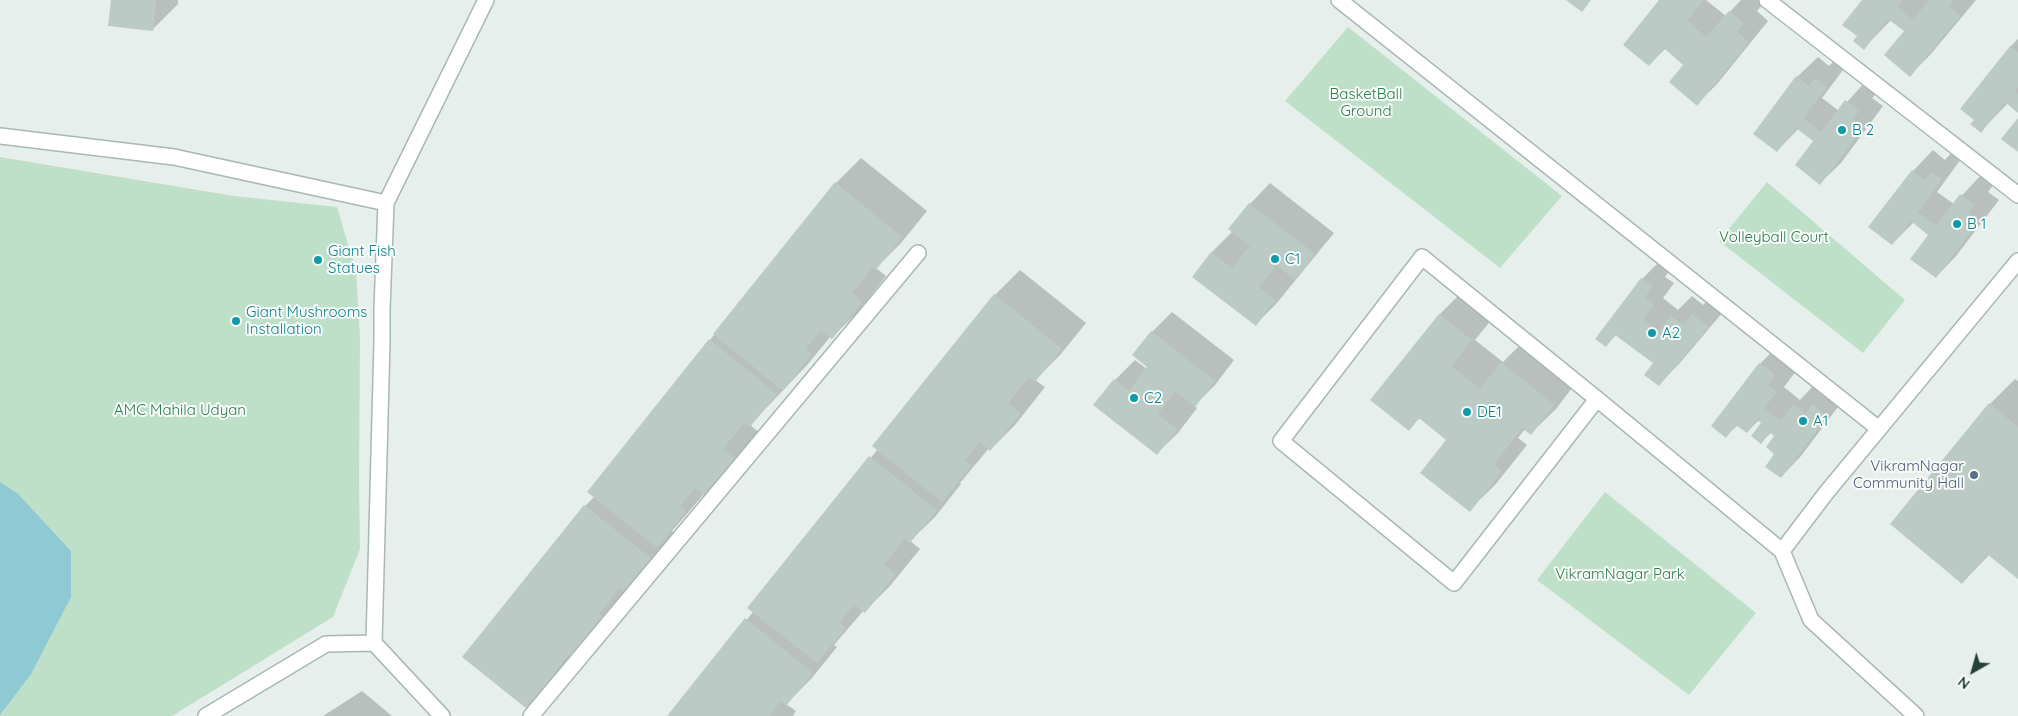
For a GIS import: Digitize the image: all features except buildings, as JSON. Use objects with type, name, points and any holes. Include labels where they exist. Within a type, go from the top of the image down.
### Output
[{"type":"street","points":[[442,716],[374,643],[386,203],[486,0]]},
{"type":"street","points":[[1340,0],[1879,429]]},
{"type":"street","points":[[1767,0],[2018,195]]},
{"type":"street","points":[[0,136],[174,157],[386,203]]},
{"type":"street","points":[[531,716],[918,253]]},
{"type":"street","points":[[1597,400],[1454,583],[1282,441],[1422,256],[1782,551],[1811,620],[1916,716]]},
{"type":"street","points":[[1782,551],[1826,494],[2018,261]]},
{"type":"street","points":[[206,716],[326,644],[374,643]]},
{"type":"green space","name":"BasketBall Ground","points":[[1348,27],[1562,196],[1500,268],[1285,101]]},
{"type":"green space","name":"AMC Mahila Udyan","points":[[0,157],[234,196],[337,207],[356,271],[360,338],[360,549],[333,617],[172,716],[0,716]]},
{"type":"green space","name":"Volleyball Court","points":[[1767,182],[1905,300],[1863,353],[1719,241]]},
{"type":"green space","name":"VikramNagar Park","points":[[1605,492],[1756,613],[1689,695],[1537,580]]},
{"type":"water","points":[[0,482],[18,494],[71,551],[71,597],[31,674],[0,715]]},
{"type":"place","name":"B 2","points":[[1842,130]]},
{"type":"place","name":"B 1","points":[[1957,224]]},
{"type":"place","name":"C1","points":[[1275,259]]},
{"type":"place","name":"Giant Fish Statues","points":[[318,260]]},
{"type":"place","name":"Giant Mushrooms Installation","points":[[236,321]]},
{"type":"place","name":"A2","points":[[1652,333]]},
{"type":"place","name":"C2","points":[[1134,398]]},
{"type":"place","name":"DE1","points":[[1467,412]]},
{"type":"place","name":"A1","points":[[1803,421]]},
{"type":"place","name":"VikramNagar Community Hall","points":[[1974,475]]}]
